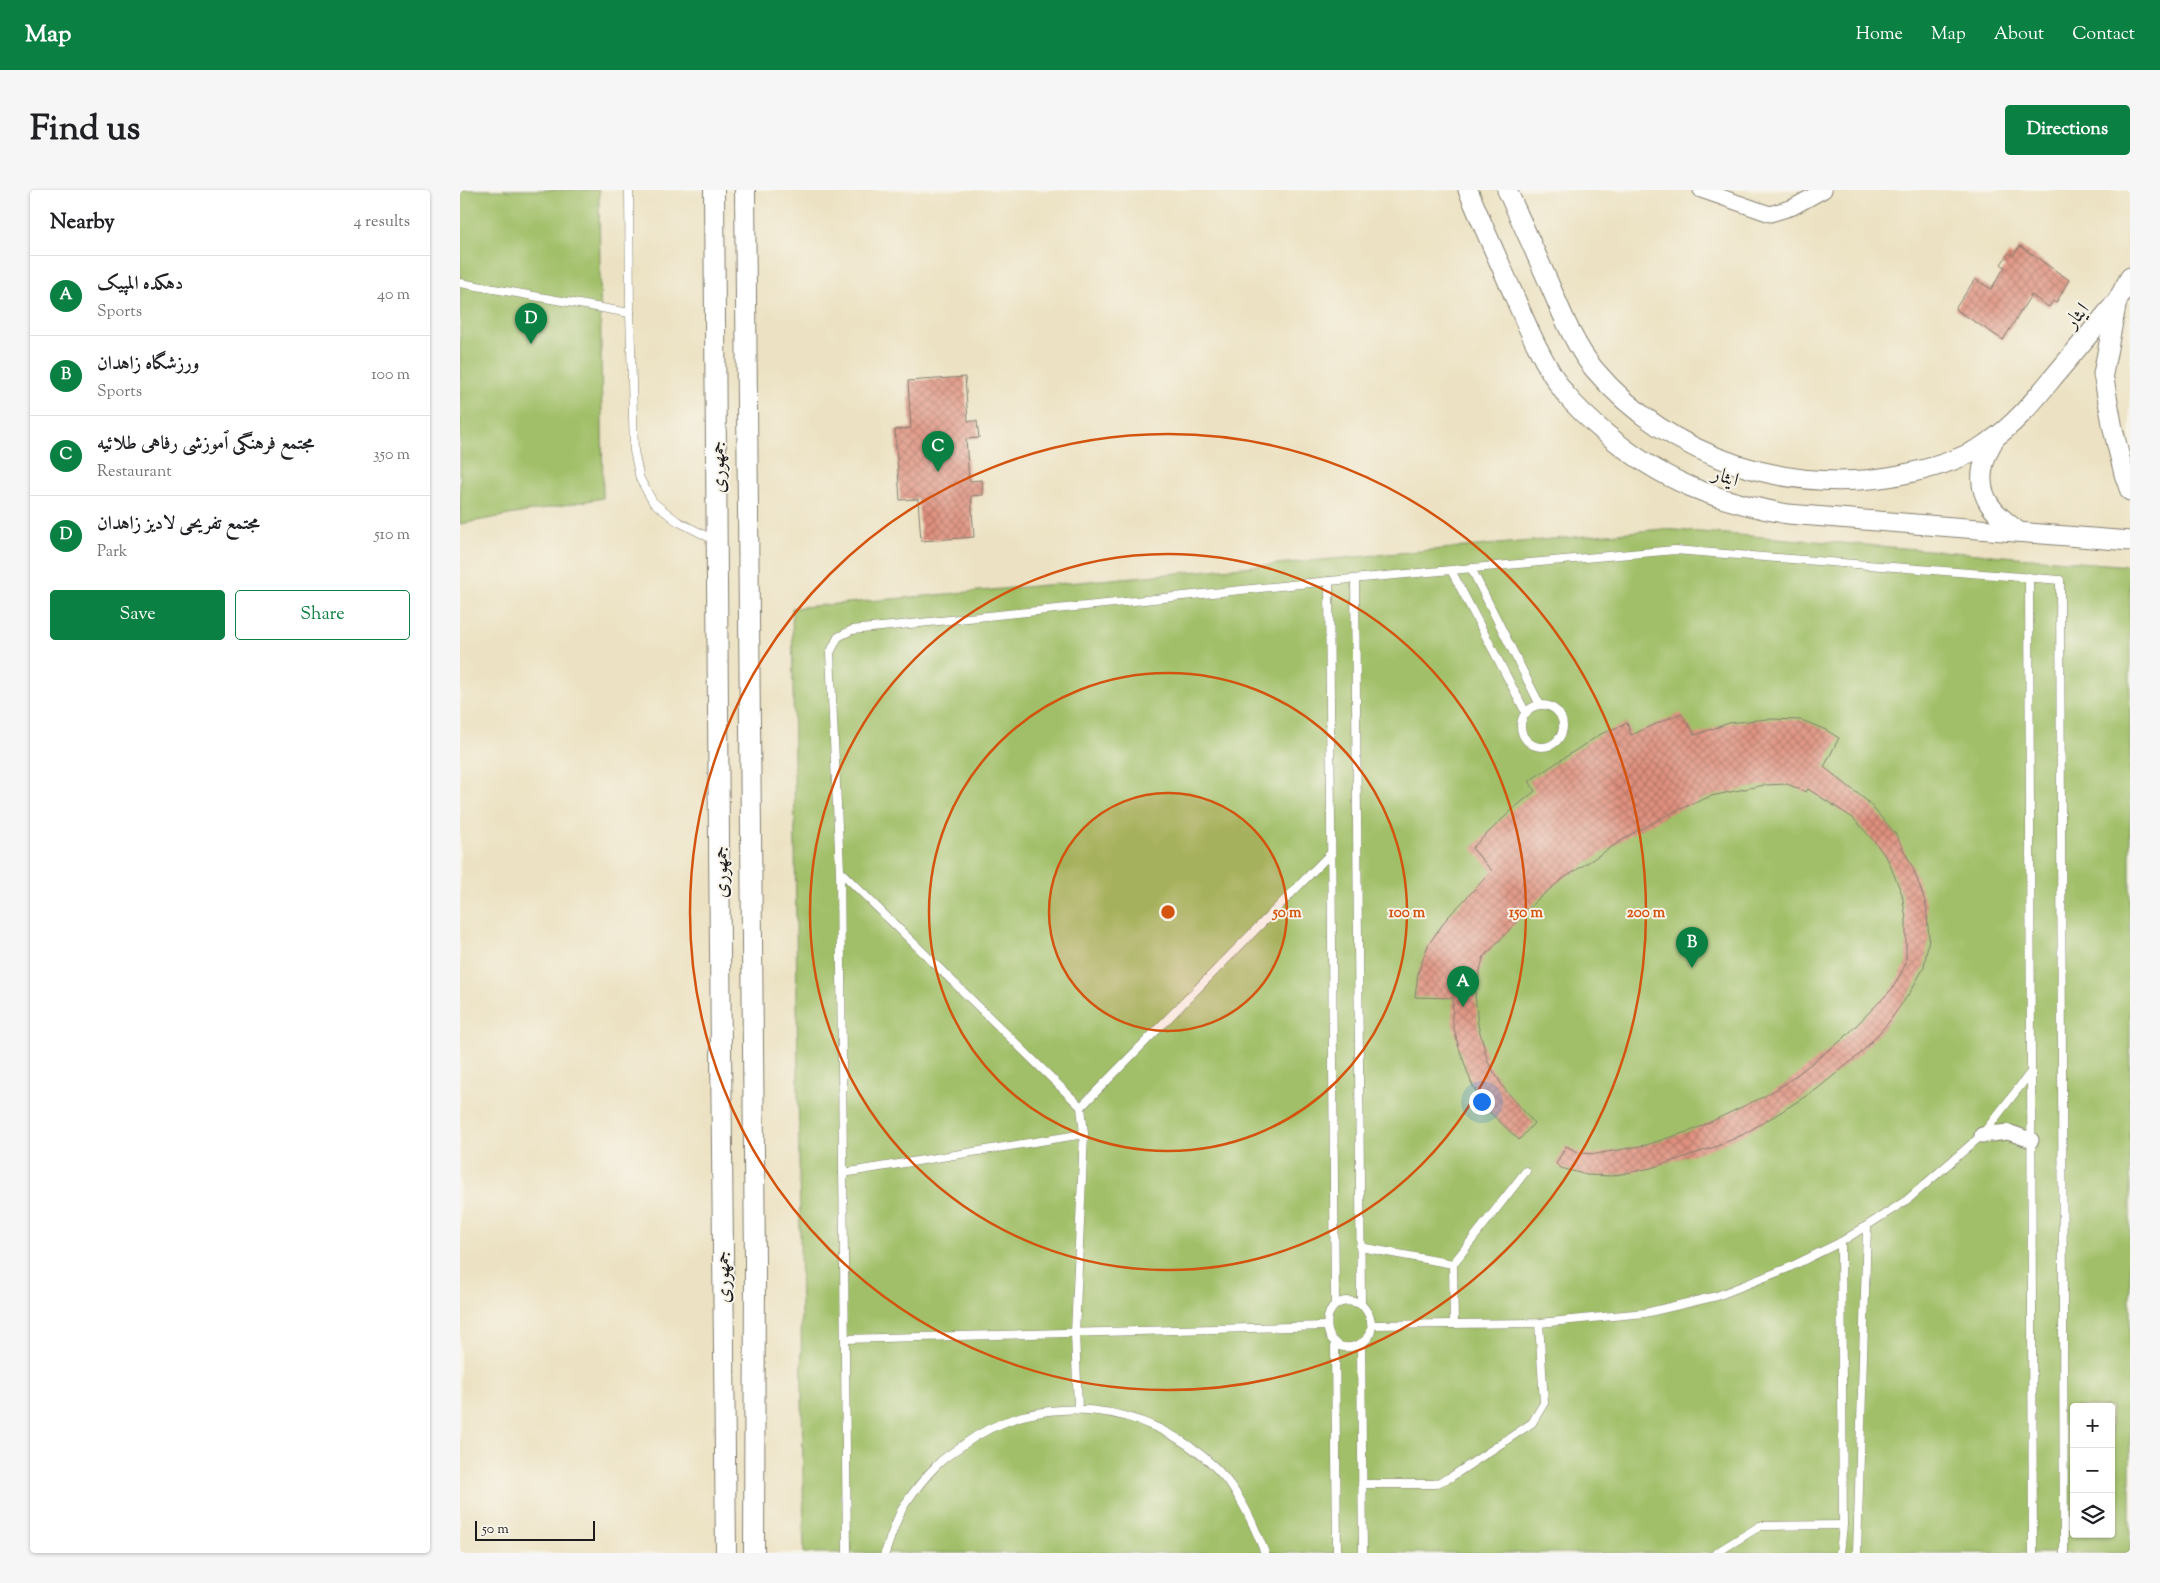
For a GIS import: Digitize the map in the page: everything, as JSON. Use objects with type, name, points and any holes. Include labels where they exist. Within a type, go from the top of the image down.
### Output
[{"type":"main road","name":"جمهوری","points":[[714,190],[718,542],[721,1260],[726,1553]]},
{"type":"main road","name":"جمهوری","points":[[745,190],[755,1261],[754,1553]]},
{"type":"main road","points":[[721,1260],[755,1261]]},
{"type":"street","name":"ایثار","points":[[1468,190],[1531,335],[1567,396],[1613,440],[1647,465],[1679,482],[1712,497],[1747,507],[1788,514],[2130,541]]},
{"type":"street","name":"ایثار","points":[[1507,190],[1576,341],[1593,367],[1615,392],[1642,415],[1697,449],[1752,470],[1784,477],[1852,481],[1888,478],[1956,460],[2008,428],[2117,301]]},
{"type":"street","points":[[1701,190],[1770,214],[1793,207],[1824,190]]},
{"type":"street","points":[[2130,278],[2117,301],[2103,374],[2118,447],[2130,491]]},
{"type":"street","points":[[1996,437],[1986,452],[1982,467],[1984,492],[1989,505],[2019,532]]},
{"type":"street","points":[[1982,1135],[2008,1132],[2031,1140]]},
{"type":"lane","points":[[629,190],[634,451],[640,479],[653,502],[677,521],[718,542]]},
{"type":"lane","points":[[460,283],[630,314]]},
{"type":"lane","points":[[847,1553],[840,871],[830,653],[838,637],[852,630],[1329,581],[1675,550],[2029,576],[2060,580],[2064,1553]]},
{"type":"lane","points":[[1472,568],[1540,705]]},
{"type":"lane","points":[[1451,570],[1526,713]]},
{"type":"lane","points":[[2029,576],[2033,1553]]},
{"type":"lane","points":[[1355,579],[1361,1304]]},
{"type":"lane","points":[[1329,581],[1335,1306]]},
{"type":"lane","points":[[1540,705],[1548,706],[1555,710],[1563,724],[1562,733],[1558,740],[1544,748],[1528,743],[1523,736],[1521,728],[1522,720],[1526,713],[1540,705]]},
{"type":"lane","points":[[1081,1107],[1331,853]]},
{"type":"lane","points":[[840,871],[1081,1107],[1084,1134],[1075,1333],[1078,1408]]},
{"type":"lane","points":[[1372,1325],[1539,1323],[1645,1313],[1717,1296],[1788,1268],[1841,1242],[1907,1200],[1982,1135],[2031,1072]]},
{"type":"lane","points":[[843,1173],[1084,1134]]},
{"type":"lane","points":[[1454,1324],[1453,1264],[1526,1171]]},
{"type":"lane","points":[[1857,1553],[1867,1227]]},
{"type":"lane","points":[[1840,1553],[1843,1525],[1841,1242]]},
{"type":"lane","points":[[1360,1247],[1453,1264]]},
{"type":"lane","points":[[1346,1301],[1361,1304],[1369,1312],[1372,1325],[1368,1338],[1361,1344],[1353,1347],[1335,1342],[1329,1336],[1326,1326],[1327,1318],[1335,1306],[1346,1301]]},
{"type":"lane","points":[[1362,1484],[1435,1484],[1451,1477],[1532,1423],[1544,1403],[1539,1323]]},
{"type":"lane","points":[[845,1339],[1326,1326]]},
{"type":"lane","points":[[1335,1342],[1337,1553]]},
{"type":"lane","points":[[1361,1344],[1363,1553]]},
{"type":"lane","points":[[885,1553],[905,1505],[937,1464],[971,1438],[978,1433],[1027,1414],[1078,1408],[1129,1416],[1177,1436],[1217,1469],[1248,1510],[1265,1553]]},
{"type":"lane","points":[[1716,1553],[1760,1526],[1843,1525]]},
{"type":"green space","points":[[460,190],[599,190],[603,498],[460,524]]},
{"type":"green space","points":[[1663,529],[2130,566],[2130,1553],[804,1553],[792,608]]},
{"type":"building","points":[[2020,246],[2069,280],[2056,303],[2053,301],[2049,307],[2031,295],[2003,340],[1955,309],[1975,279],[1991,289],[2005,267],[2001,264],[2009,253],[2013,256]]},
{"type":"building","points":[[965,377],[968,421],[977,421],[979,438],[966,439],[969,481],[982,480],[983,495],[971,496],[974,537],[921,541],[918,499],[900,500],[895,430],[911,428],[908,381]]},
{"type":"building","points":[[1681,713],[1695,735],[1729,723],[1767,719],[1801,720],[1826,730],[1839,738],[1824,767],[1867,801],[1895,833],[1913,868],[1926,904],[1929,938],[1924,967],[1911,991],[1888,1023],[1860,1054],[1817,1089],[1776,1115],[1742,1135],[1715,1147],[1651,1168],[1611,1176],[1587,1175],[1561,1168],[1556,1164],[1566,1146],[1580,1153],[1596,1154],[1646,1145],[1693,1130],[1763,1097],[1785,1084],[1843,1039],[1893,988],[1906,963],[1906,919],[1902,894],[1888,860],[1853,818],[1808,789],[1806,792],[1787,784],[1764,785],[1711,796],[1673,812],[1630,835],[1561,880],[1537,900],[1483,958],[1475,993],[1478,1025],[1488,1062],[1503,1087],[1534,1123],[1519,1140],[1485,1108],[1471,1082],[1458,1045],[1452,1020],[1453,998],[1415,997],[1418,973],[1428,945],[1447,918],[1492,871],[1472,848],[1535,791],[1529,781],[1576,750],[1601,734],[1627,723],[1631,735]]},
{"type":"place","name":"مجتمع تفریحی لادیز زاهدان","points":[[531,344]]},
{"type":"place","name":"مجتمع فرهنگی ٱموزشی رفاهی طلائیه","points":[[938,472]]},
{"type":"place","name":"ورزشگاه زاهدان","points":[[1692,968]]},
{"type":"place","name":"دهکده المپیک","points":[[1463,1007]]}]
